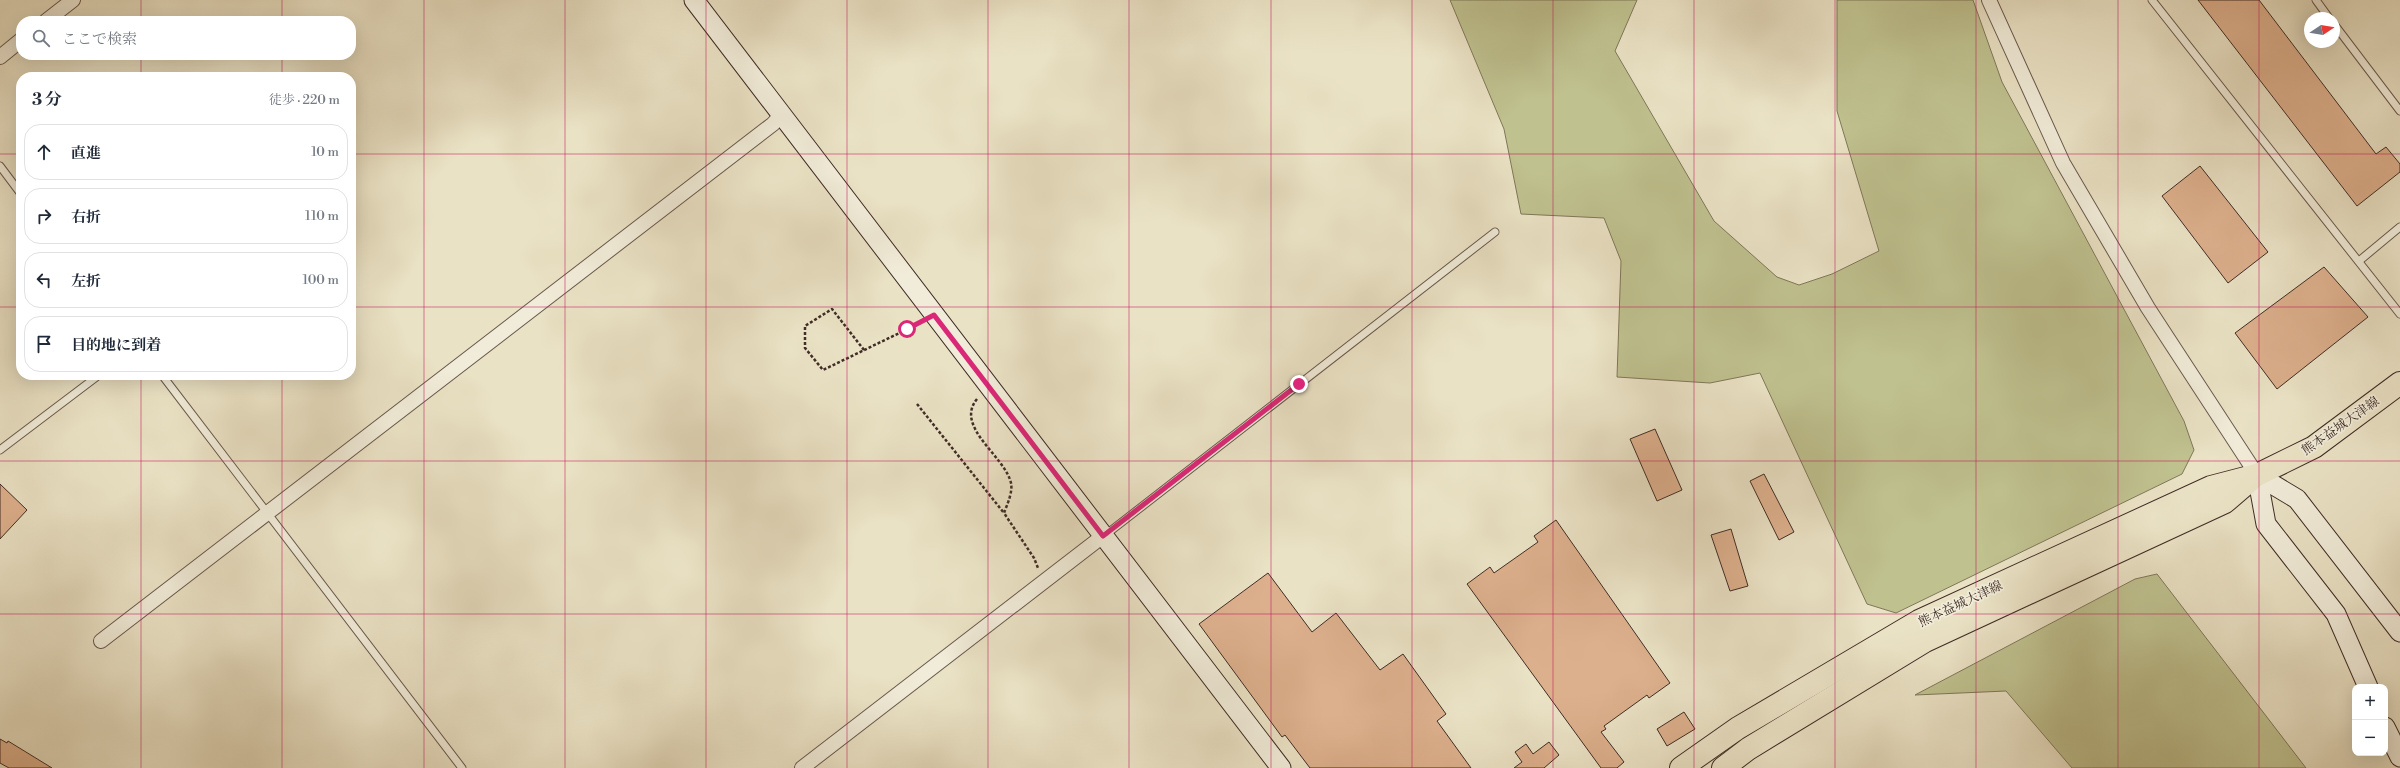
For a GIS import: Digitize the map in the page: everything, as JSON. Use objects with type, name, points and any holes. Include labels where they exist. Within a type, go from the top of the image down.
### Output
[{"type":"main road","name":"熊本益城大津線","points":[[1681,768],[1738,728],[1919,621],[2212,487],[2257,475],[2314,447],[2400,383]]},
{"type":"main road","name":"熊本益城大津線","points":[[1723,768],[1748,749],[1925,641],[2225,502],[2257,475]]},
{"type":"street","points":[[52,16],[73,0]]},
{"type":"street","points":[[694,0],[988,386],[1282,768]]},
{"type":"street","points":[[1989,0],[2063,163],[2148,308],[2257,475],[2266,524],[2336,614],[2367,684]]},
{"type":"street","points":[[0,57],[16,44]]},
{"type":"street","points":[[101,641],[269,514],[772,124],[782,114]]},
{"type":"street","points":[[2257,475],[2296,499],[2400,632]]},
{"type":"street","points":[[802,768],[1103,536]]},
{"type":"street","points":[[2388,732],[2400,756]]},
{"type":"lane","points":[[2152,0],[2360,261],[2400,314]]},
{"type":"lane","points":[[2316,0],[2325,12]]},
{"type":"lane","points":[[2340,32],[2400,111]]},
{"type":"lane","points":[[0,166],[16,187]]},
{"type":"lane","points":[[2360,261],[2400,227]]},
{"type":"lane","points":[[1103,536],[1495,232]]},
{"type":"lane","points":[[0,450],[92,380]]},
{"type":"lane","points":[[166,380],[462,768]]},
{"type":"path","points":[[864,350],[832,309],[805,326],[805,348],[823,370],[864,350],[934,315]]},
{"type":"path","points":[[988,386],[971,406],[970,416],[975,429],[1008,474],[1012,485],[1004,513]]},
{"type":"path","points":[[917,404],[1004,513],[1034,558],[1043,581]]},
{"type":"green space","points":[[1450,0],[1637,0],[1615,51],[1714,221],[1777,277],[1799,285],[1832,274],[1879,251],[1837,111],[1837,0],[1973,0],[2002,82],[2184,421],[2194,450],[2182,474],[1896,613],[1867,604],[1760,373],[1710,383],[1617,377],[1621,261],[1604,218],[1521,214],[1504,129]]},
{"type":"green space","points":[[2157,574],[2306,768],[2072,768],[2006,691],[1915,695],[2135,579]]},
{"type":"building","points":[[2198,0],[2259,0],[2376,154],[2386,147],[2400,164],[2400,172],[2357,206]]},
{"type":"building","points":[[2200,166],[2268,252],[2228,283],[2162,196]]},
{"type":"building","points":[[2324,267],[2368,317],[2277,389],[2235,333]]},
{"type":"building","points":[[1655,429],[1682,490],[1657,501],[1630,439]]},
{"type":"building","points":[[1764,474],[1794,532],[1779,540],[1750,481]]},
{"type":"building","points":[[0,484],[27,510],[0,539]]},
{"type":"building","points":[[1556,520],[1670,683],[1649,698],[1647,695],[1604,726],[1606,729],[1601,732],[1624,762],[1617,768],[1601,768],[1467,584],[1490,567],[1494,573],[1538,542],[1534,536]]},
{"type":"building","points":[[1731,529],[1748,586],[1730,591],[1711,535]]},
{"type":"building","points":[[1268,573],[1312,632],[1336,613],[1380,670],[1403,654],[1446,714],[1437,721],[1471,768],[1310,768],[1285,735],[1282,737],[1199,624]]},
{"type":"building","points":[[1684,712],[1695,729],[1667,746],[1657,729]]},
{"type":"building","points":[[0,739],[7,743],[8,741],[52,768],[9,768],[0,763]]},
{"type":"building","points":[[1549,742],[1559,755],[1544,768],[1514,768],[1522,762],[1515,752],[1526,744],[1533,754]]},
{"type":"route","points":[[907,329],[934,315],[1103,536],[1299,384]]}]
